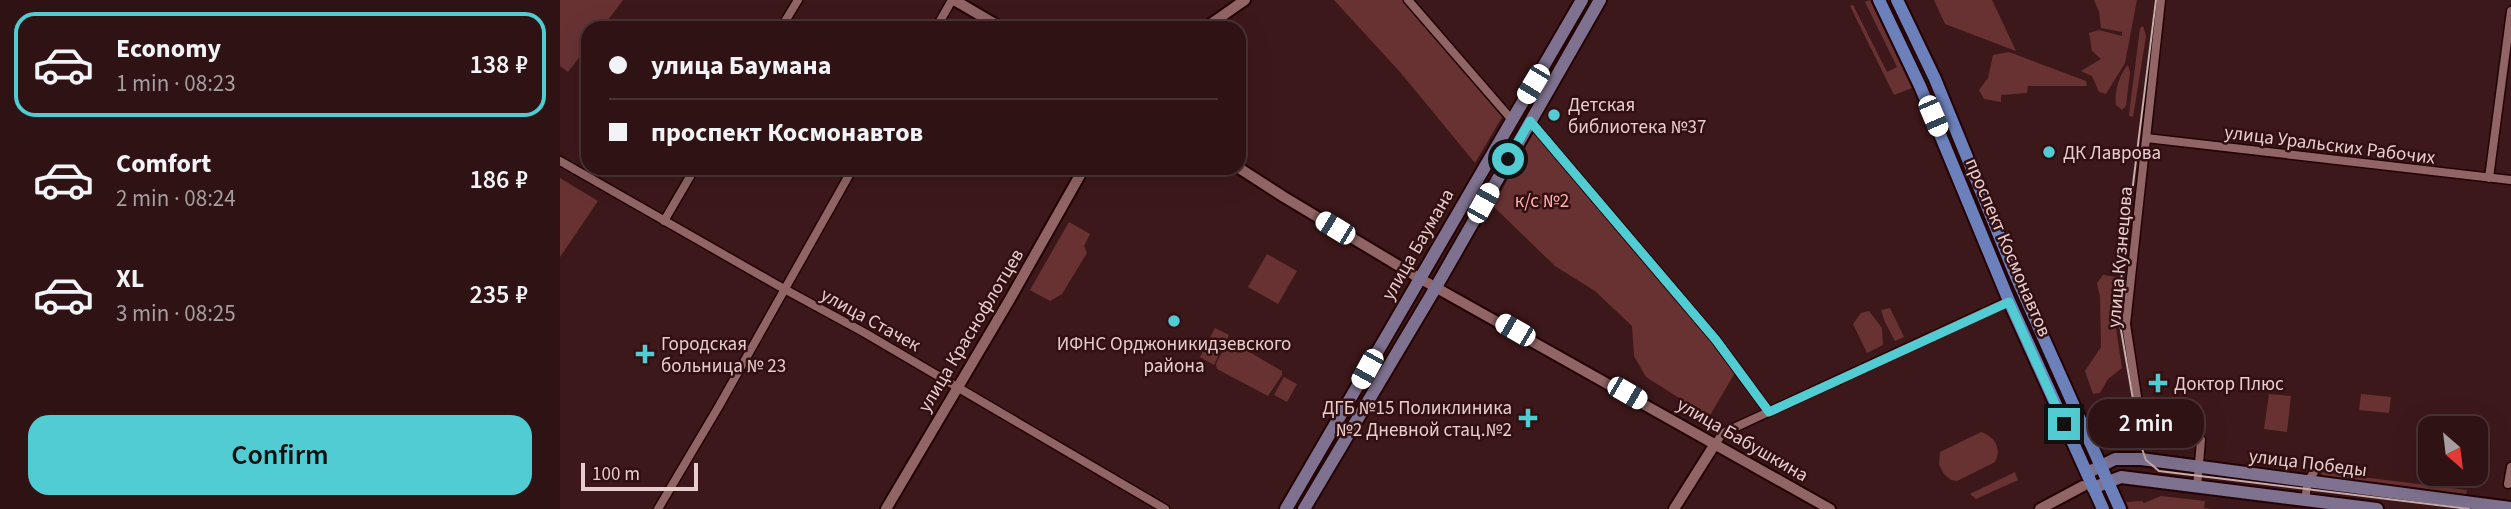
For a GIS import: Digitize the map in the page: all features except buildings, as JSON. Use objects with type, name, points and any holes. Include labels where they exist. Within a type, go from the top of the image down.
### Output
[{"type":"main road","name":"улица Баумана","points":[[1286,509],[1582,0]]},
{"type":"main road","name":"улица Баумана","points":[[1304,509],[1436,287],[1600,0]]},
{"type":"main road","name":"проспект Космонавтов","points":[[1879,0],[1920,86],[2009,302],[2088,482],[2103,509]]},
{"type":"main road","name":"проспект Космонавтов","points":[[1897,0],[1935,79],[2014,272],[2120,509]]},
{"type":"main road","name":"улица Победы","points":[[2101,465],[2115,459],[2131,459],[2511,508]]},
{"type":"main road","points":[[2088,482],[2101,465]]},
{"type":"main road","name":"улица Победы","points":[[2108,481],[2121,477],[2377,509]]},
{"type":"main road","points":[[2088,482],[2108,481]]},
{"type":"street","points":[[785,21],[798,0]]},
{"type":"street","points":[[940,21],[953,0],[990,21]]},
{"type":"street","points":[[1215,21],[1245,0]]},
{"type":"street","points":[[1409,0],[1512,120]]},
{"type":"street","name":"улица Кузнецова","points":[[2161,0],[2126,324],[2141,423],[2146,432],[2201,440],[2199,468]]},
{"type":"street","points":[[2489,178],[2511,10]]},
{"type":"street","points":[[1530,121],[1716,340],[1769,412]]},
{"type":"street","name":"улица Уральских Рабочих","points":[[2146,138],[2511,180]]},
{"type":"street","name":"улица Стачек","points":[[560,161],[581,173]]},
{"type":"street","name":"улица Бабушкина","points":[[1246,173],[1419,278],[1830,509]]},
{"type":"street","name":"улица Стачек","points":[[584,175],[865,332],[1164,509]]},
{"type":"street","points":[[664,221],[691,175]]},
{"type":"street","points":[[658,509],[849,175]]},
{"type":"street","name":"улица Краснофлотцев","points":[[886,509],[1080,175]]},
{"type":"street","points":[[1674,509],[1723,433],[2009,302]]},
{"type":"street","points":[[2508,484],[2511,467]]},
{"type":"street","points":[[2197,487],[2199,468]]},
{"type":"street","points":[[2305,500],[2308,481],[2316,469]]},
{"type":"street","points":[[2040,509],[2088,482]]},
{"type":"green space","points":[[560,0],[623,0],[607,21],[581,21],[581,55],[568,72],[560,66]]},
{"type":"green space","points":[[1334,0],[1404,0],[1502,117],[1475,163],[1400,72]]},
{"type":"green space","points":[[1870,0],[1912,88],[1894,95],[1850,6],[1853,5],[1887,72],[1897,67],[1865,2]]},
{"type":"green space","points":[[1934,0],[1992,0],[2016,51],[1945,24]]},
{"type":"green space","points":[[2094,0],[2137,0],[2125,63],[2106,94],[2099,92],[2092,76],[2081,71],[2101,59],[2092,51],[2089,33],[2099,30],[2122,36],[2122,32],[2101,28]]},
{"type":"green space","points":[[2143,26],[2146,36],[2133,117],[2129,116],[2130,106],[2140,28]]},
{"type":"green space","points":[[2009,52],[2086,81],[2087,86],[2028,86],[2027,93],[2001,95],[2001,102],[1984,99],[1979,90],[1988,78],[1993,55]]},
{"type":"green space","points":[[2128,65],[2130,72],[2126,106],[2122,110],[2116,105],[2116,95],[2120,78]]},
{"type":"green space","name":"к/с №2","points":[[1534,132],[1538,133],[1736,371],[1709,417],[1646,377],[1634,356],[1632,326],[1595,291],[1555,266],[1493,206]]},
{"type":"green space","points":[[560,178],[598,201],[560,257]]},
{"type":"green space","points":[[1069,222],[1090,234],[1084,246],[1087,253],[1062,294],[1050,301],[1030,290]]},
{"type":"green space","points":[[1267,254],[1297,271],[1278,304],[1248,287]]},
{"type":"green space","points":[[2103,275],[2116,277],[2114,315],[2122,368],[2108,379],[2100,393],[2093,394],[2085,371],[2101,347],[2100,297],[2097,283]]},
{"type":"green space","points":[[1890,308],[1904,337],[1895,341],[1881,310]]},
{"type":"green space","points":[[1869,311],[1882,328],[1883,345],[1867,353],[1853,324],[1861,313]]},
{"type":"green space","points":[[1215,328],[1229,335],[1214,365],[1200,357]]},
{"type":"green space","points":[[1232,342],[1282,371],[1268,396],[1217,369],[1216,364],[1225,346]]},
{"type":"green space","points":[[1284,377],[1297,384],[1287,402],[1274,395]]},
{"type":"green space","points":[[2269,394],[2291,396],[2287,432],[2264,429]]},
{"type":"green space","points":[[2361,394],[2391,397],[2389,413],[2359,410]]},
{"type":"green space","points":[[1981,432],[1996,444],[1998,452],[1995,462],[1957,481],[1951,480],[1939,465],[1940,452]]},
{"type":"green space","points":[[2015,472],[2018,480],[1976,499],[1970,494]]},
{"type":"green space","points":[[2321,472],[2467,490],[2465,498],[2324,480]]},
{"type":"green space","points":[[2161,496],[2205,501],[2204,508],[2211,509],[2129,509],[2126,502],[2144,503]]},
{"type":"tram line","points":[[2156,0],[2119,297],[2120,324],[2141,446],[2146,460],[2159,471],[2469,509]]},
{"type":"place","name":"Детская библиотека №37","points":[[1554,115]]},
{"type":"place","name":"ДК Лаврова","points":[[2049,152]]},
{"type":"place","name":"ИФНС Орджоникидзевского района","points":[[1174,321]]},
{"type":"place","name":"Городская больница № 23","points":[[645,354]]},
{"type":"place","name":"Доктор Плюс","points":[[2158,383]]},
{"type":"place","name":"ДГБ №15 Поликлиника №2 Дневной стац.№2","points":[[1528,418]]},
{"type":"route","points":[[1508,159],[1530,121],[1716,340],[1769,412],[2009,302],[2064,424]]}]
